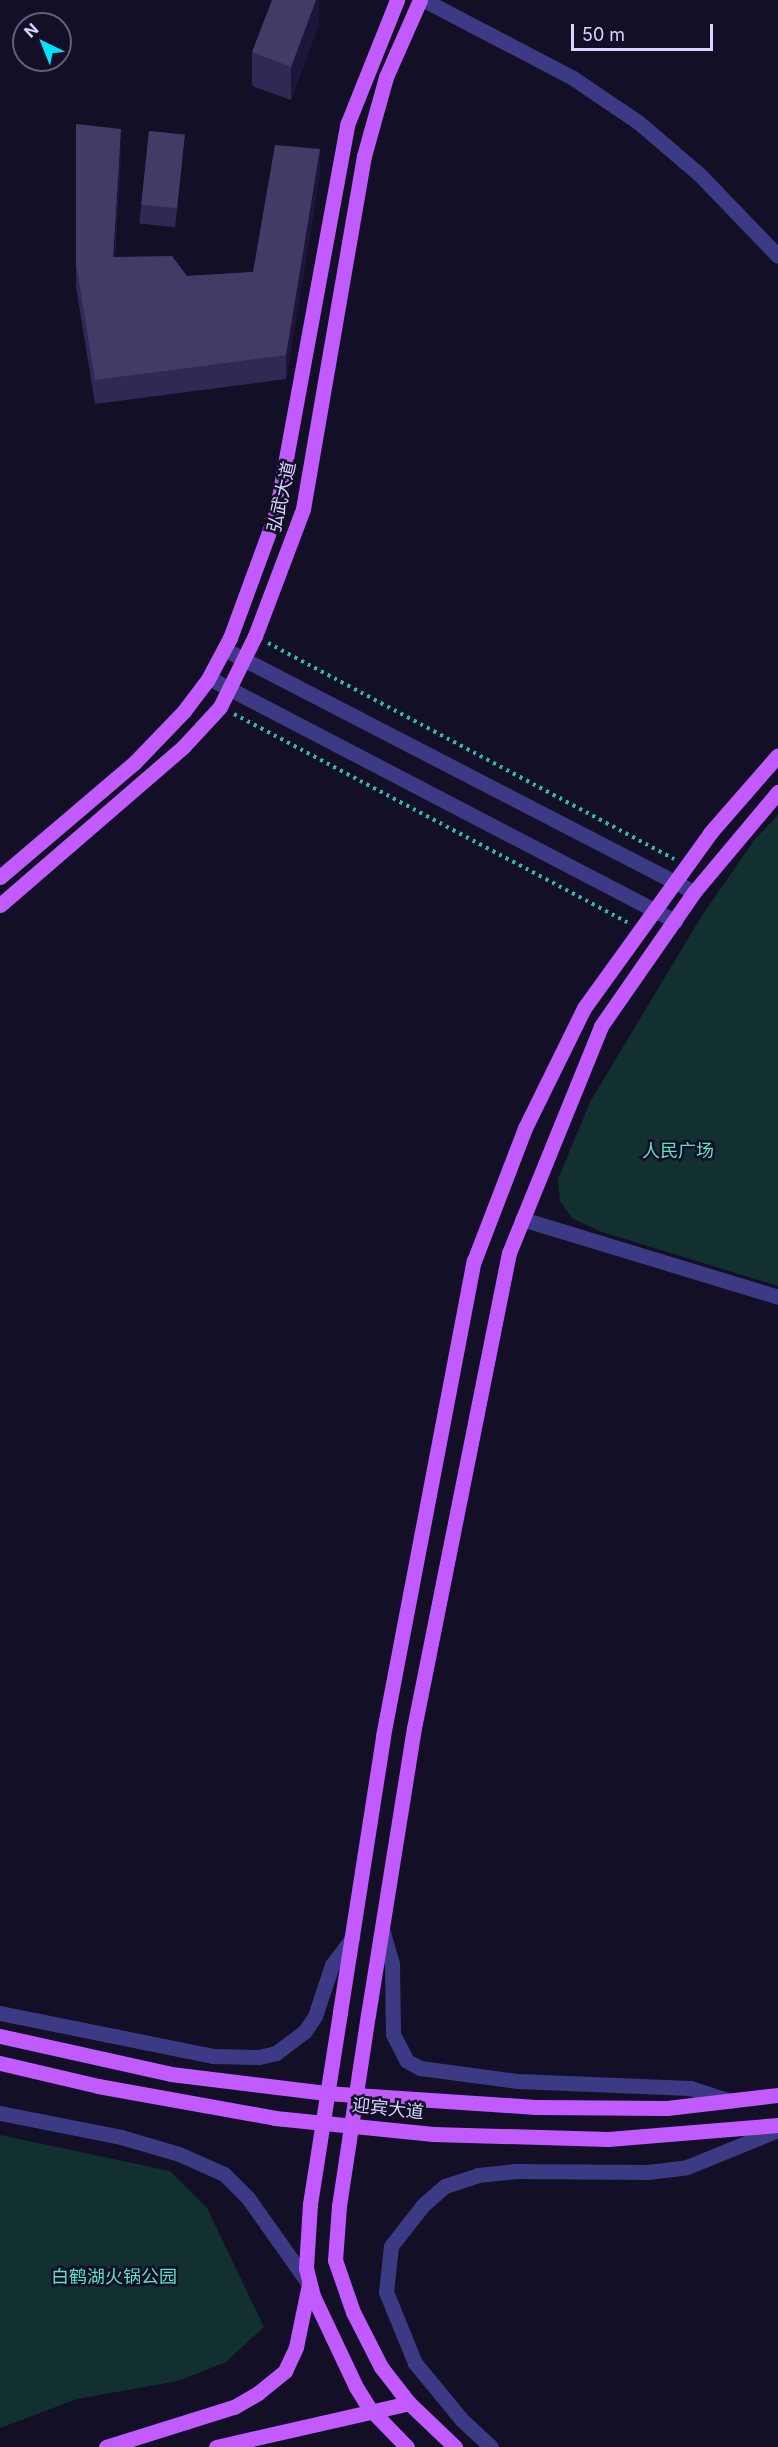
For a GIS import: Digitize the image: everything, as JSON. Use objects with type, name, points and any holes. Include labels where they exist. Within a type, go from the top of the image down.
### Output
[{"type":"main road","name":"弘武大道","points":[[0,877],[135,762],[184,711],[209,678],[224,649],[247,598],[276,513],[347,125],[397,0]]},
{"type":"main road","name":"弘武大道","points":[[0,905],[140,787],[220,706],[255,636],[303,509],[364,156],[386,77],[422,0]]},
{"type":"main road","points":[[106,2447],[234,2407],[258,2393],[285,2371],[296,2347],[309,2283],[310,2204],[383,1736],[474,1261],[525,1128],[584,1008],[686,865],[778,755]]},
{"type":"main road","points":[[455,2447],[410,2403],[381,2367],[342,2289],[335,2260],[339,2206],[419,1705],[508,1253],[601,1026],[694,892],[778,792]]},
{"type":"main road","name":"迎宾大道","points":[[0,2036],[171,2074],[326,2094],[536,2107],[667,2108],[778,2095]]},
{"type":"main road","name":"迎宾大道","points":[[0,2063],[98,2086],[275,2118],[433,2134],[608,2139],[778,2127]]},
{"type":"main road","points":[[309,2283],[338,2352],[370,2409],[407,2447]]},
{"type":"main road","points":[[216,2447],[370,2409],[410,2403]]},
{"type":"street","points":[[422,0],[573,78],[638,122],[700,175],[778,256]]},
{"type":"street","points":[[224,649],[694,892]]},
{"type":"street","points":[[209,678],[675,921]]},
{"type":"street","points":[[522,1219],[778,1297]]},
{"type":"street","points":[[382,1929],[392,1964],[393,2034],[408,2061],[420,2068],[518,2081],[690,2088],[730,2101]]},
{"type":"street","points":[[0,2013],[214,2056],[259,2057],[276,2053],[305,2031],[315,2016],[332,1965],[352,1938]]},
{"type":"street","points":[[0,2113],[121,2137],[179,2154],[224,2174],[248,2198],[309,2283]]},
{"type":"street","points":[[491,2447],[462,2420],[415,2363],[392,2313],[386,2292],[391,2246],[416,2212],[446,2186],[478,2175],[648,2172],[687,2167],[778,2127]]},
{"type":"path","points":[[255,636],[686,865]]},
{"type":"path","points":[[220,706],[640,929]]},
{"type":"green space","name":"人民广场","points":[[778,815],[778,1286],[599,1231],[572,1218],[560,1201],[558,1179],[590,1102],[701,917],[755,839]]},
{"type":"green space","name":"白鹤湖火锅公园","points":[[0,2135],[170,2171],[207,2208],[264,2327],[226,2362],[178,2381],[77,2399],[0,2428]]},
{"type":"building","points":[[272,0],[316,0],[291,67],[252,52]]},
{"type":"building","points":[[76,124],[121,129],[113,257],[172,256],[187,276],[253,272],[275,145],[320,149],[286,355],[95,380],[76,263]]},
{"type":"building","points":[[149,131],[185,135],[177,208],[141,205]]}]
